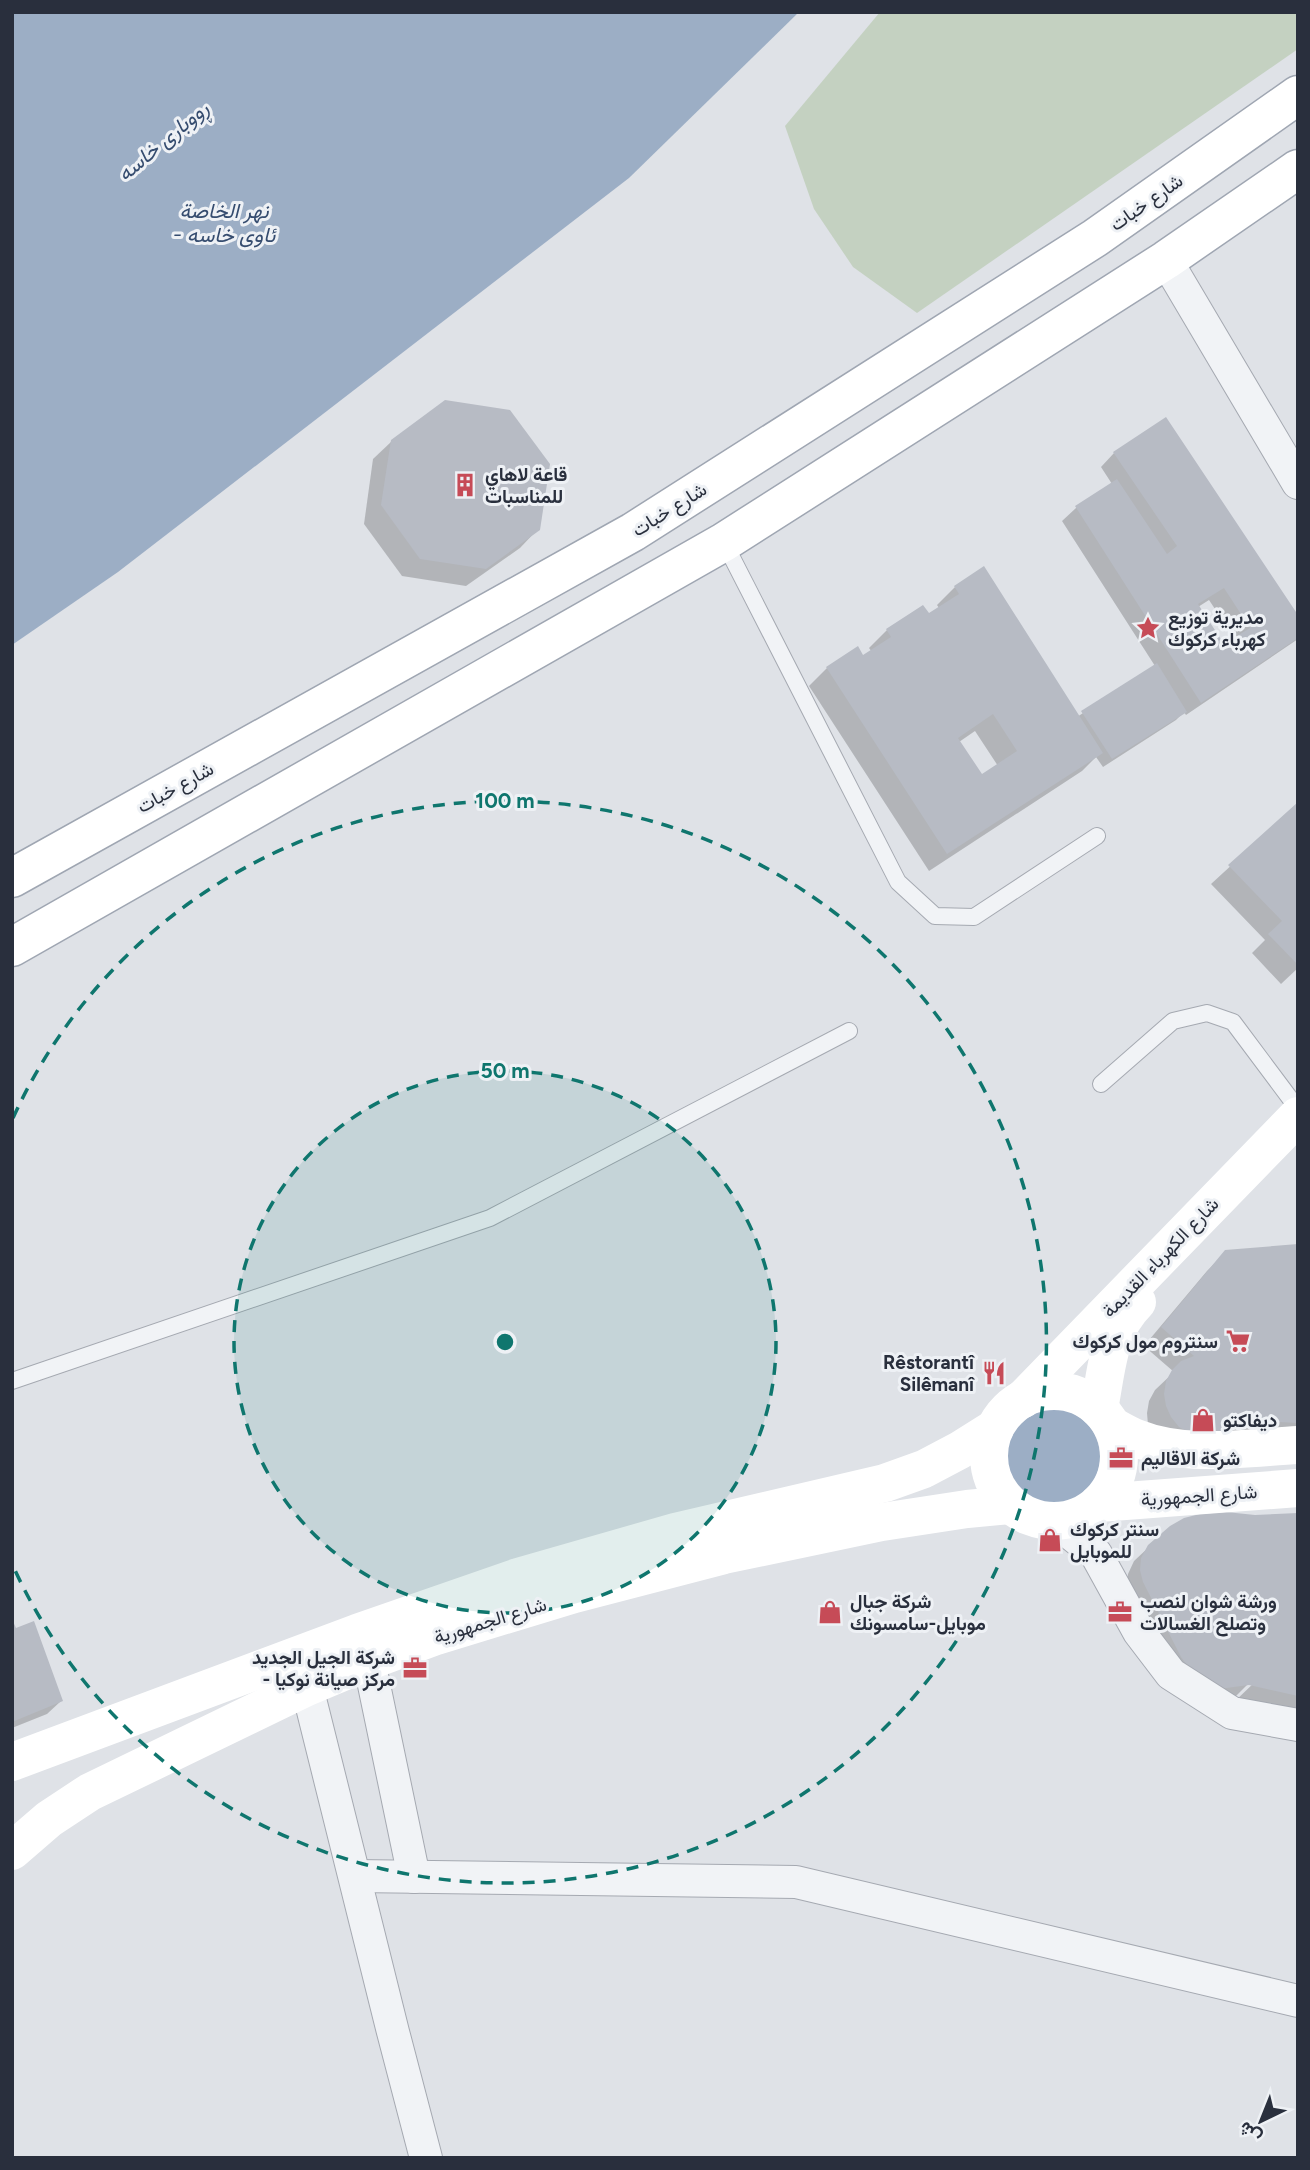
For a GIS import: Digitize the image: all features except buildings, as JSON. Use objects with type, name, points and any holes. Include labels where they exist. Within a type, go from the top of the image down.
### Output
[{"type":"street","name":"شارع خبات","points":[[12,877],[633,532],[1095,238],[1298,95]]},
{"type":"street","points":[[12,947],[724,542],[1166,260],[1298,169]]},
{"type":"street","points":[[1166,260],[1298,483]]},
{"type":"street","name":"شارع الكهرباء القديمة","points":[[1023,1399],[1298,1116]]},
{"type":"street","name":"شارع الكهرباء القديمة","points":[[1105,1418],[1114,1335],[1125,1315],[1209,1234],[1298,1155]]},
{"type":"street","points":[[1105,1418],[1118,1446],[1118,1467],[1111,1486],[1099,1503],[1086,1513],[1055,1521],[1024,1514],[1010,1505],[997,1488],[990,1469],[989,1448],[995,1428],[1007,1411],[1023,1399],[1042,1392],[1063,1392],[1082,1398],[1105,1418],[1136,1438],[1163,1446],[1191,1450],[1298,1445]]},
{"type":"street","name":"شارع الجمهورية","points":[[12,1762],[357,1633],[518,1577],[637,1541],[885,1483],[924,1469],[995,1428]]},
{"type":"street","name":"شارع الجمهورية","points":[[1099,1503],[1298,1488]]},
{"type":"street","name":"شارع الجمهورية","points":[[12,1851],[49,1819],[90,1792],[307,1687],[369,1661],[504,1614],[698,1562],[882,1522],[1010,1505]]},
{"type":"street","points":[[1055,1521],[1096,1554],[1139,1632],[1171,1674],[1232,1713],[1298,1725]]},
{"type":"street","points":[[369,1661],[414,1877]]},
{"type":"street","points":[[307,1687],[426,2158]]},
{"type":"street","points":[[355,1876],[796,1882],[1298,2001]]},
{"type":"lane","points":[[724,542],[898,882],[935,916],[974,917],[1097,836]]},
{"type":"lane","points":[[1101,1084],[1173,1021],[1207,1013],[1233,1022],[1298,1109]]},
{"type":"lane","points":[[12,1381],[490,1218],[849,1031]]},
{"type":"green space","points":[[880,12],[1298,12],[1298,49],[917,313],[853,267],[814,209],[785,126]]},
{"type":"water","name":"نهر الخاصة - ئاوی خاسە","points":[[12,12],[799,12],[629,178],[118,572],[12,645]]},
{"type":"water","points":[[1051,1408],[1070,1411],[1086,1422],[1097,1438],[1100,1457],[1097,1476],[1086,1492],[1070,1503],[1051,1506],[1032,1503],[1016,1492],[1005,1476],[1002,1457],[1005,1438],[1016,1422],[1032,1411]]},
{"type":"place","name":"قاعة لاهاي للمناسبات","points":[[465,485]]},
{"type":"place","name":"مديرية توزيع كهرباء كركوك","points":[[1148,628]]},
{"type":"place","name":"سنتروم مول كركوك","points":[[1238,1341]]},
{"type":"place","name":"Rêstorantî Silêmanî","points":[[994,1373]]},
{"type":"place","name":"ديفاكتو","points":[[1203,1420]]},
{"type":"place","name":"شركة الاقاليم","points":[[1121,1458]]},
{"type":"place","name":"سنتر كركوك للموبايل","points":[[1050,1540]]},
{"type":"place","name":"شركة جبال موبايل-سامسونك","points":[[830,1612]]},
{"type":"place","name":"ورشة شوان لنصب وتصلح الغسالات","points":[[1120,1612]]},
{"type":"place","name":"شركة الجيل الجديد - مركز صيانة نوكيا","points":[[415,1668]]},
{"type":"water label","name":"ڕووباری خاسە","points":[[163,141]]}]
